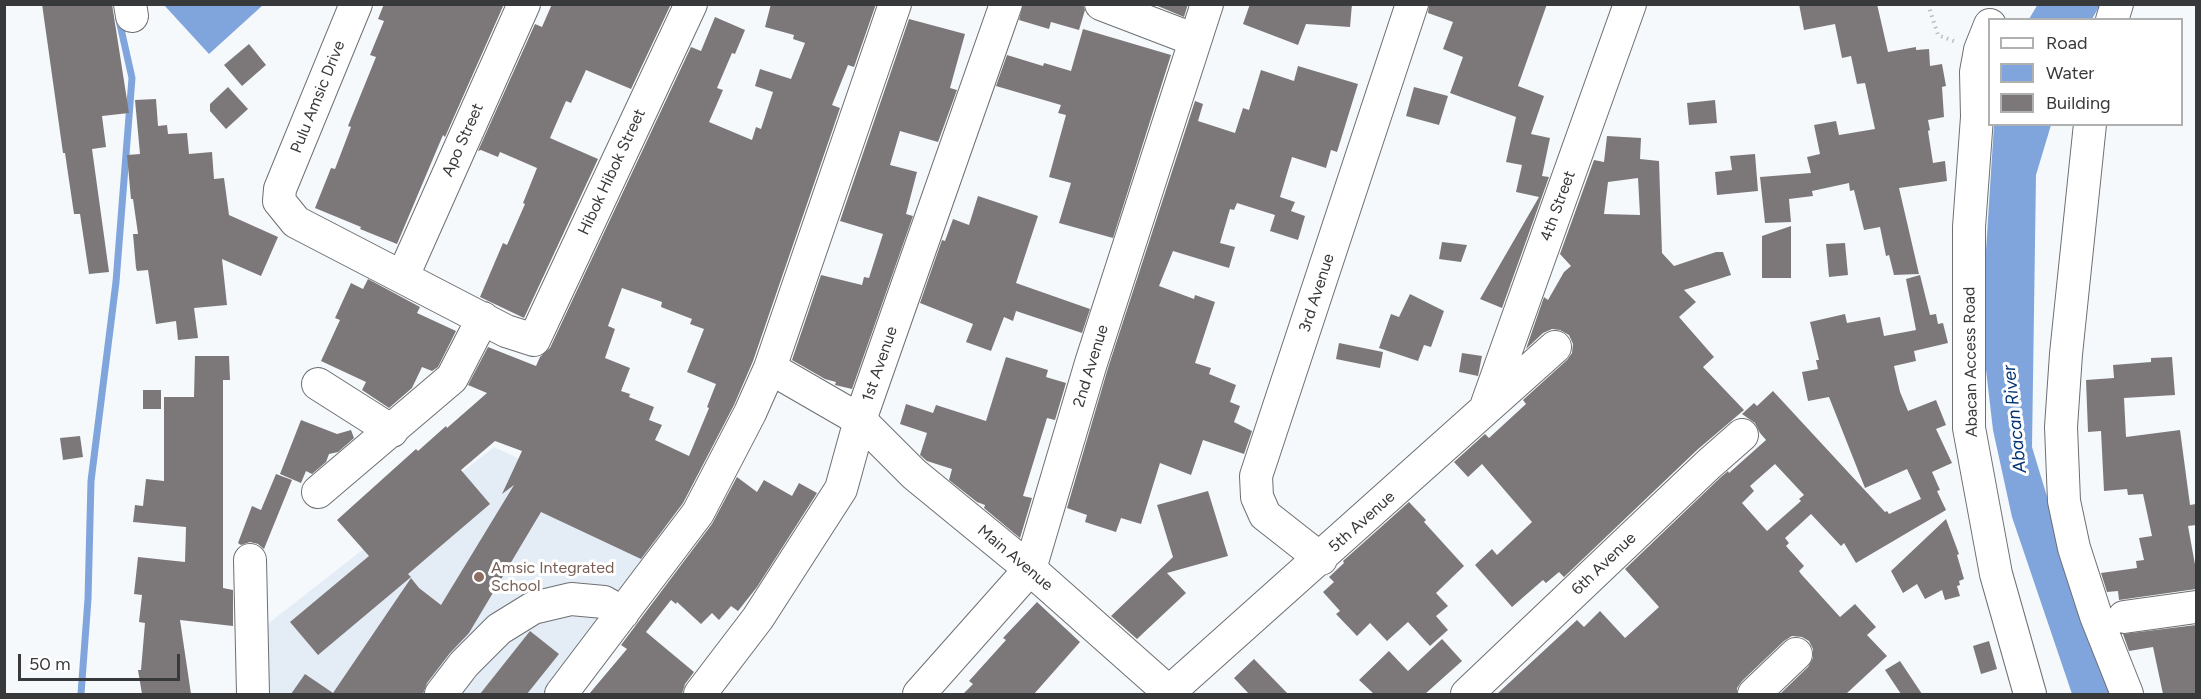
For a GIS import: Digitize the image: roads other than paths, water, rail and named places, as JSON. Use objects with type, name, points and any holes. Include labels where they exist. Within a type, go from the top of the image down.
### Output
[{"type":"street","name":"Pulu Amsic Drive","points":[[356,4],[280,189],[279,201],[296,222],[404,276]]},
{"type":"street","name":"Apo Street","points":[[404,276],[524,4]]},
{"type":"street","name":"Hibok Hibok Street","points":[[483,318],[506,331],[534,340],[691,4]]},
{"type":"street","points":[[561,694],[698,513],[750,413],[770,368],[895,4]]},
{"type":"street","name":"1st Avenue","points":[[700,694],[758,618],[841,489],[860,420],[1006,4]]},
{"type":"street","points":[[1101,4],[1195,40]]},
{"type":"street","name":"2nd Avenue","points":[[919,694],[1030,569],[1091,363],[1207,4]]},
{"type":"street","name":"3rd Avenue","points":[[1321,559],[1265,515],[1257,497],[1256,476],[1412,4]]},
{"type":"street","name":"4th Street","points":[[1486,408],[1630,4]]},
{"type":"street","points":[[1994,18],[2003,4]]},
{"type":"street","name":"Abacan Access Road","points":[[1985,38],[1976,72],[1977,117],[1969,226],[1970,428],[1996,574],[2030,694]]},
{"type":"street","points":[[2090,126],[2065,364],[2061,428],[2064,501],[2074,548],[2089,594],[2127,694]]},
{"type":"street","points":[[318,492],[452,378],[483,318],[404,276]]},
{"type":"street","name":"5th Avenue","points":[[1169,694],[1555,347]]},
{"type":"street","name":"Main Avenue","points":[[770,368],[860,420],[914,474],[1030,569],[1169,694]]},
{"type":"street","points":[[318,384],[392,430]]},
{"type":"street","name":"6th Avenue","points":[[1467,694],[1742,435]]},
{"type":"street","points":[[250,560],[253,694]]},
{"type":"street","points":[[441,694],[464,664],[499,629],[533,608],[571,599],[604,602],[623,613]]},
{"type":"street","points":[[2124,617],[2196,607]]},
{"type":"street","points":[[1754,694],[1796,654]]},
{"type":"water","points":[[2038,4],[2100,4],[2093,18],[2030,18]]},
{"type":"water","points":[[164,5],[263,5],[209,54]]},
{"type":"water","name":"Abacan River","points":[[1994,126],[2051,126],[2036,175],[2032,447],[2069,569],[2120,694],[2072,694],[2012,517],[1993,430],[1985,361],[1984,282]]},
{"type":"waterway","points":[[81,694],[88,599],[91,481],[116,282],[132,78],[119,20]]},
{"type":"place","name":"Amsic Integrated School","points":[[479,577]]}]
